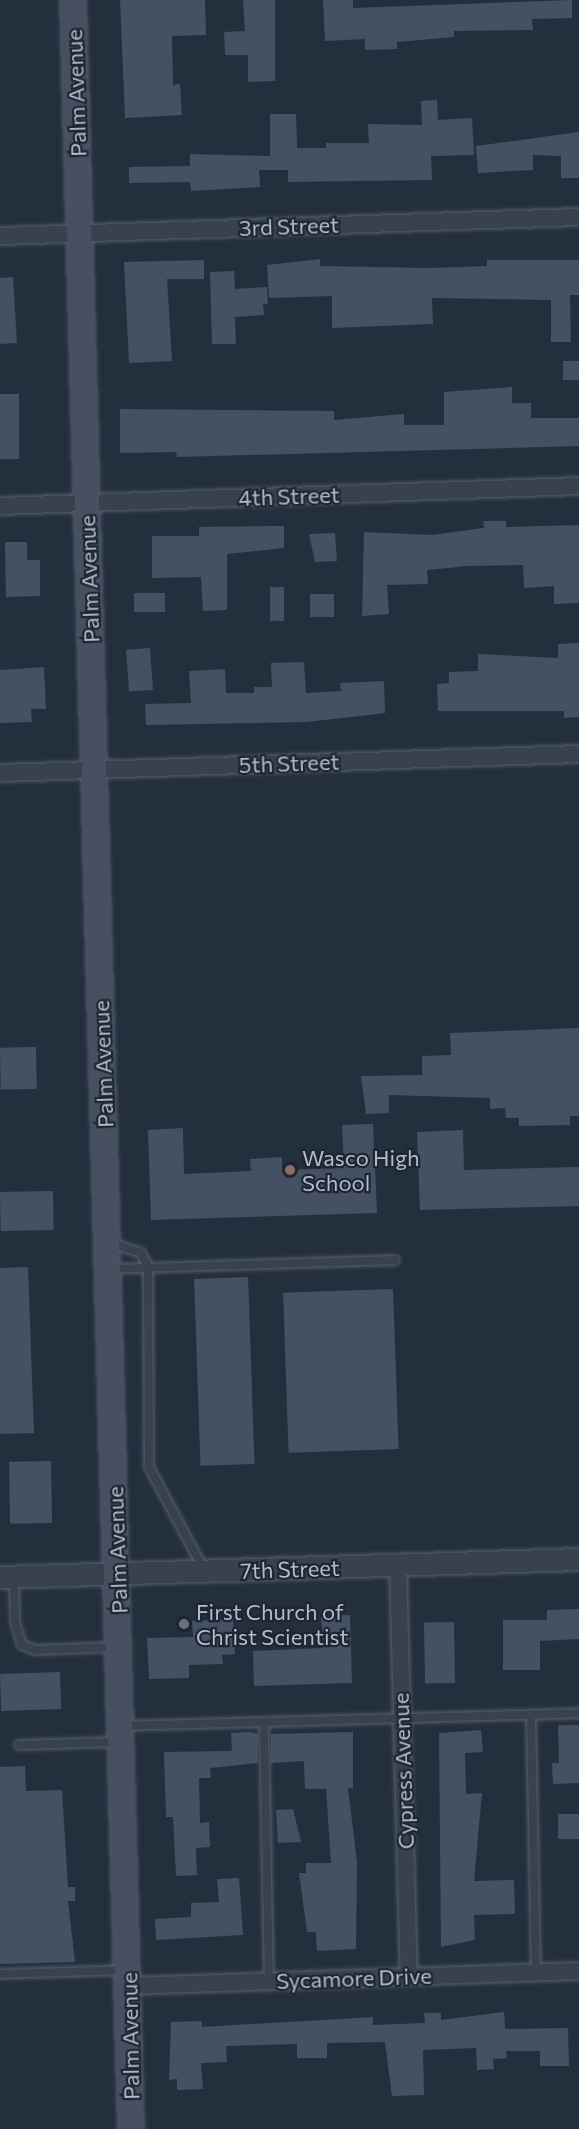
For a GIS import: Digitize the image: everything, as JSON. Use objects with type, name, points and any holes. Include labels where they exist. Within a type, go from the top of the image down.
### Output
[{"type":"main road","name":"Palm Avenue","points":[[73,0],[129,1978],[131,2129]]},
{"type":"street","name":"3rd Street","points":[[0,236],[579,217]]},
{"type":"street","name":"4th Street","points":[[0,506],[579,486]]},
{"type":"street","name":"5th Street","points":[[0,773],[579,754]]},
{"type":"street","name":"7th Street","points":[[7,1577],[579,1559]]},
{"type":"street","name":"Cypress Avenue","points":[[398,1565],[409,1977]]},
{"type":"street","name":"Sycamore Drive","points":[[129,1978],[269,1981],[579,1971]]},
{"type":"lane","points":[[108,1242],[141,1253],[148,1267],[149,1467],[205,1572]]},
{"type":"lane","points":[[109,1269],[395,1260]]},
{"type":"lane","points":[[7,1577],[16,1629],[22,1645],[35,1650],[119,1647]]},
{"type":"lane","points":[[19,1745],[264,1722],[579,1713]]},
{"type":"lane","points":[[531,1715],[536,1972]]},
{"type":"lane","points":[[264,1722],[269,1981]]},
{"type":"lane","points":[[0,1974],[129,1978]]},
{"type":"building","points":[[120,0],[205,0],[206,35],[172,36],[173,85],[180,84],[182,115],[125,118]]},
{"type":"building","points":[[243,0],[275,0],[275,81],[248,82],[248,55],[225,55],[224,32],[245,31]]},
{"type":"building","points":[[323,0],[353,0],[353,8],[572,0],[572,18],[532,19],[533,30],[454,31],[454,37],[397,42],[397,49],[365,50],[365,39],[325,41]]},
{"type":"building","points":[[437,100],[438,120],[472,118],[474,155],[431,156],[432,180],[288,182],[288,170],[259,170],[260,187],[191,191],[190,182],[129,183],[129,167],[190,166],[190,154],[270,156],[270,114],[296,114],[297,148],[326,148],[326,143],[369,143],[368,124],[422,125],[421,101]]},
{"type":"building","points":[[579,132],[579,178],[561,178],[561,156],[533,155],[533,170],[478,173],[476,146]]},
{"type":"building","points":[[320,259],[320,266],[430,268],[487,266],[487,260],[579,260],[579,295],[570,295],[571,342],[551,342],[551,300],[432,298],[433,324],[332,328],[332,296],[269,298],[267,265]]},
{"type":"building","points":[[204,260],[204,279],[167,279],[172,361],[129,363],[124,262]]},
{"type":"building","points":[[234,271],[235,289],[267,287],[268,304],[263,304],[264,315],[235,317],[236,344],[212,344],[210,272]]},
{"type":"building","points":[[13,277],[17,343],[0,344],[0,278]]},
{"type":"building","points":[[563,361],[579,361],[579,380],[563,380]]},
{"type":"building","points":[[512,387],[512,403],[531,403],[531,418],[579,418],[579,446],[177,457],[176,452],[120,453],[120,409],[334,411],[334,420],[404,414],[404,425],[444,425],[444,392]]},
{"type":"building","points":[[0,394],[19,394],[19,459],[0,459]]},
{"type":"building","points":[[483,521],[506,521],[506,527],[579,525],[579,603],[554,604],[554,586],[524,588],[523,565],[468,566],[427,570],[428,584],[387,585],[389,614],[362,616],[364,532],[432,535],[484,528]]},
{"type":"building","points":[[284,526],[284,548],[227,554],[227,610],[203,611],[201,577],[152,578],[152,536],[199,536],[199,527]]},
{"type":"building","points":[[335,533],[337,561],[315,562],[309,534]]},
{"type":"building","points":[[5,542],[27,542],[27,560],[40,560],[40,596],[6,597]]},
{"type":"building","points":[[270,587],[284,587],[284,621],[270,621]]},
{"type":"building","points":[[134,593],[165,593],[165,612],[134,612]]},
{"type":"building","points":[[310,594],[334,594],[334,617],[310,617]]},
{"type":"building","points":[[579,643],[579,717],[564,718],[564,711],[438,711],[437,684],[449,683],[449,672],[478,671],[478,654],[558,658],[558,644]]},
{"type":"building","points":[[150,648],[153,690],[129,692],[126,650]]},
{"type":"building","points":[[304,662],[306,693],[341,691],[340,683],[384,681],[385,713],[307,722],[146,725],[145,704],[191,703],[189,671],[225,669],[226,693],[254,693],[254,687],[272,687],[271,663]]},
{"type":"building","points":[[44,667],[46,709],[31,709],[32,722],[0,723],[0,670]]},
{"type":"building","points":[[579,1028],[579,1116],[570,1116],[570,1125],[519,1126],[519,1118],[506,1118],[505,1108],[490,1109],[490,1098],[389,1095],[389,1113],[366,1114],[361,1076],[422,1075],[422,1056],[451,1055],[450,1033]]},
{"type":"building","points":[[36,1047],[37,1089],[1,1090],[0,1048]]},
{"type":"building","points":[[373,1124],[377,1213],[151,1220],[148,1130],[183,1128],[184,1174],[251,1171],[250,1159],[282,1157],[282,1170],[344,1168],[342,1125]]},
{"type":"building","points":[[463,1130],[464,1170],[579,1167],[579,1206],[420,1210],[417,1132]]},
{"type":"building","points":[[53,1191],[54,1230],[1,1231],[0,1192]]},
{"type":"building","points":[[28,1267],[34,1433],[0,1434],[0,1268]]},
{"type":"building","points":[[248,1277],[255,1464],[201,1466],[194,1279]]},
{"type":"building","points":[[393,1289],[399,1449],[289,1453],[283,1293]]},
{"type":"building","points":[[51,1461],[52,1523],[10,1524],[9,1462]]},
{"type":"building","points":[[579,1609],[579,1639],[540,1641],[540,1670],[503,1670],[503,1620],[547,1620],[547,1610]]},
{"type":"building","points":[[350,1615],[352,1683],[254,1686],[253,1651],[323,1648],[321,1616]]},
{"type":"building","points":[[233,1619],[235,1654],[222,1655],[223,1664],[189,1665],[189,1678],[149,1679],[147,1638],[193,1637],[192,1621]]},
{"type":"building","points":[[454,1622],[455,1683],[425,1684],[424,1623]]},
{"type":"building","points":[[60,1672],[61,1709],[1,1711],[0,1674]]},
{"type":"building","points":[[558,1725],[579,1725],[579,1783],[553,1784],[552,1763],[559,1763]]},
{"type":"building","points":[[481,1730],[483,1752],[465,1753],[466,1794],[482,1793],[474,1881],[514,1880],[515,1914],[474,1915],[475,1940],[441,1947],[439,1733]]},
{"type":"building","points":[[353,1732],[353,1788],[348,1788],[357,1862],[356,1949],[317,1951],[316,1932],[307,1932],[299,1873],[306,1873],[306,1863],[331,1863],[326,1789],[305,1789],[304,1761],[271,1763],[271,1734]]},
{"type":"building","points":[[231,1733],[258,1734],[258,1763],[210,1768],[211,1778],[199,1778],[200,1823],[209,1822],[210,1847],[196,1848],[197,1875],[176,1876],[173,1817],[166,1817],[164,1752],[232,1751]]},
{"type":"building","points":[[25,1766],[26,1791],[62,1790],[68,1887],[75,1887],[75,1901],[68,1901],[75,1962],[0,1964],[0,1767]]},
{"type":"building","points":[[293,1809],[301,1842],[278,1843],[276,1810]]},
{"type":"building","points":[[558,1814],[579,1814],[579,1839],[558,1839]]},
{"type":"building","points":[[239,1878],[243,1935],[156,1940],[155,1919],[191,1917],[191,1903],[219,1902],[217,1879]]},
{"type":"building","points":[[504,2012],[505,2029],[568,2028],[569,2066],[540,2066],[540,2051],[506,2051],[507,2058],[493,2059],[494,2069],[477,2070],[476,2048],[423,2050],[424,2095],[392,2096],[385,2042],[327,2043],[327,2058],[297,2058],[297,2044],[226,2046],[227,2062],[201,2063],[203,2089],[177,2090],[177,2079],[169,2080],[171,2022],[202,2021],[202,2027],[373,2017],[373,2025],[425,2023],[424,2013],[441,2013],[441,2020]]},
{"type":"place","name":"Wasco High School","points":[[290,1170]]},
{"type":"place","name":"First Church of Christ Scientist","points":[[184,1624]]}]
